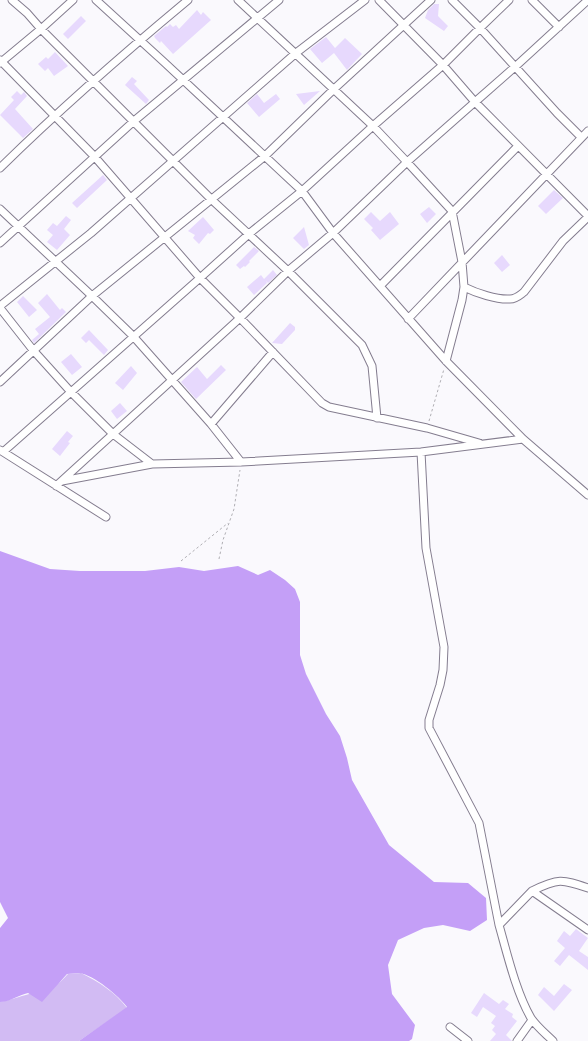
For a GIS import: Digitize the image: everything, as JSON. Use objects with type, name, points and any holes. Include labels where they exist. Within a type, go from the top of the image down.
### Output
[{"type":"street","points":[[12,0],[211,199],[250,233],[362,345],[369,356],[372,366],[377,418]]},
{"type":"street","points":[[73,0],[0,62],[94,156],[200,278],[322,403],[336,410],[427,428],[483,444]]},
{"type":"street","points":[[96,0],[302,191],[333,233],[446,361],[523,439],[588,495]]},
{"type":"street","points":[[0,168],[54,115],[188,0]]},
{"type":"street","points":[[238,0],[373,126],[452,211],[462,262],[464,287],[446,361]]},
{"type":"street","points":[[0,244],[134,121],[279,0]]},
{"type":"street","points":[[152,464],[113,434],[70,391],[33,350],[0,307],[91,233],[173,159],[296,53],[365,0]]},
{"type":"street","points":[[379,0],[443,65],[475,102],[588,216],[563,241],[524,292],[518,297],[511,299],[476,293],[464,287]]},
{"type":"street","points":[[0,382],[92,296],[265,156],[334,89],[431,0]]},
{"type":"street","points":[[452,0],[581,137]]},
{"type":"street","points":[[106,517],[1,451],[250,233],[302,191],[443,65],[509,0]]},
{"type":"street","points":[[532,0],[559,27]]},
{"type":"street","points":[[56,486],[240,318],[288,271],[333,233],[407,162],[588,0]]},
{"type":"street","points":[[408,319],[588,131]]},
{"type":"street","points":[[380,286],[518,146]]},
{"type":"street","points":[[0,209],[133,336],[211,424],[241,462]]},
{"type":"street","points":[[211,424],[273,352]]},
{"type":"street","points":[[62,481],[152,464],[241,462],[421,452],[523,439]]},
{"type":"street","points":[[421,452],[426,548],[444,647],[442,677],[428,720],[429,728],[479,823],[499,925],[510,962],[532,1020],[553,1041]]},
{"type":"street","points":[[499,925],[532,891],[545,884],[562,880],[588,888]]},
{"type":"street","points":[[532,891],[588,930]]},
{"type":"street","points":[[517,1041],[532,1020]]},
{"type":"street","points":[[450,1028],[468,1041]]},
{"type":"path","points":[[427,428],[446,361]]},
{"type":"path","points":[[218,560],[234,509],[241,462]]},
{"type":"path","points":[[181,561],[229,523]]},
{"type":"shaded area","points":[[0,551],[50,569],[145,571],[179,567],[204,571],[238,566],[258,575],[270,570],[295,589],[300,602],[300,655],[306,674],[326,714],[340,736],[352,780],[389,845],[434,882],[468,883],[486,898],[487,920],[470,931],[443,925],[424,928],[398,940],[388,965],[392,994],[415,1025],[412,1039],[409,1041],[79,1041],[127,1007],[106,987],[92,978],[79,973],[67,974],[42,1002],[28,993],[0,1002],[0,928],[8,918],[0,902]]},
{"type":"shaded area","points":[[81,973],[106,988],[127,1008],[79,1041],[0,1041],[0,1002],[51,987],[59,983],[68,974]]},
{"type":"building","points":[[434,4],[439,4],[438,16],[448,26],[444,31],[425,18],[428,10]]},
{"type":"building","points":[[197,10],[201,15],[203,12],[211,20],[173,54],[161,41],[160,43],[155,38],[154,36],[170,24],[173,27],[176,25],[179,29]]},
{"type":"building","points":[[81,16],[86,21],[68,39],[63,34]]},
{"type":"building","points":[[326,37],[335,48],[345,38],[362,54],[347,70],[334,53],[322,63],[310,49]]},
{"type":"building","points":[[55,52],[68,66],[54,76],[48,68],[45,71],[38,64],[46,57],[48,59]]},
{"type":"building","points":[[132,77],[137,81],[134,84],[149,100],[146,104],[125,85]]},
{"type":"building","points":[[17,91],[21,95],[24,92],[27,96],[15,109],[33,129],[23,138],[0,115],[14,100],[11,97]]},
{"type":"building","points":[[320,91],[304,105],[296,94]]},
{"type":"building","points":[[257,94],[264,103],[276,94],[280,99],[259,117],[247,103]]},
{"type":"building","points":[[103,175],[107,180],[77,208],[72,203]]},
{"type":"building","points":[[554,190],[563,198],[546,214],[538,206]]},
{"type":"building","points":[[429,207],[436,214],[427,223],[420,214]]},
{"type":"building","points":[[371,212],[380,221],[390,212],[399,224],[380,240],[371,230],[373,228],[364,219]]},
{"type":"building","points":[[66,216],[71,220],[64,229],[70,235],[57,250],[47,242],[53,235],[47,230],[53,223],[57,226]]},
{"type":"building","points":[[203,217],[214,230],[210,234],[208,233],[199,244],[193,238],[195,235],[188,231]]},
{"type":"building","points":[[304,227],[309,245],[304,249],[293,238]]},
{"type":"building","points":[[254,247],[259,251],[245,267],[240,269],[236,265]]},
{"type":"building","points":[[502,255],[510,265],[502,272],[494,263]]},
{"type":"building","points":[[273,270],[277,275],[268,283],[266,281],[267,283],[254,295],[247,287],[261,275],[264,279]]},
{"type":"building","points":[[47,294],[60,310],[62,308],[66,312],[34,343],[32,340],[39,334],[35,329],[50,317],[38,303]]},
{"type":"building","points":[[23,296],[37,310],[29,317],[17,302]]},
{"type":"building","points":[[290,323],[295,327],[295,330],[282,344],[272,343]]},
{"type":"building","points":[[89,330],[108,350],[104,355],[89,340],[86,343],[81,338]]},
{"type":"building","points":[[71,354],[82,367],[72,375],[61,362]]},
{"type":"building","points":[[221,365],[226,370],[196,399],[181,382],[197,367],[207,379]]},
{"type":"building","points":[[131,366],[137,373],[123,390],[115,383]]},
{"type":"building","points":[[120,403],[127,411],[117,419],[111,411]]},
{"type":"building","points":[[67,431],[73,436],[60,456],[52,449]]},
{"type":"building","points":[[576,929],[588,938],[579,951],[588,957],[588,970],[569,955],[560,966],[554,961],[565,948],[557,941],[564,931],[570,936]]},
{"type":"building","points":[[564,984],[572,990],[554,1011],[538,995],[544,987],[554,996]]},
{"type":"building","points":[[484,993],[499,1004],[503,1000],[509,1004],[505,1009],[513,1014],[512,1017],[517,1021],[506,1035],[512,1041],[490,1041],[496,1034],[492,1030],[495,1026],[491,1023],[496,1016],[483,1007],[477,1017],[471,1013]]}]
